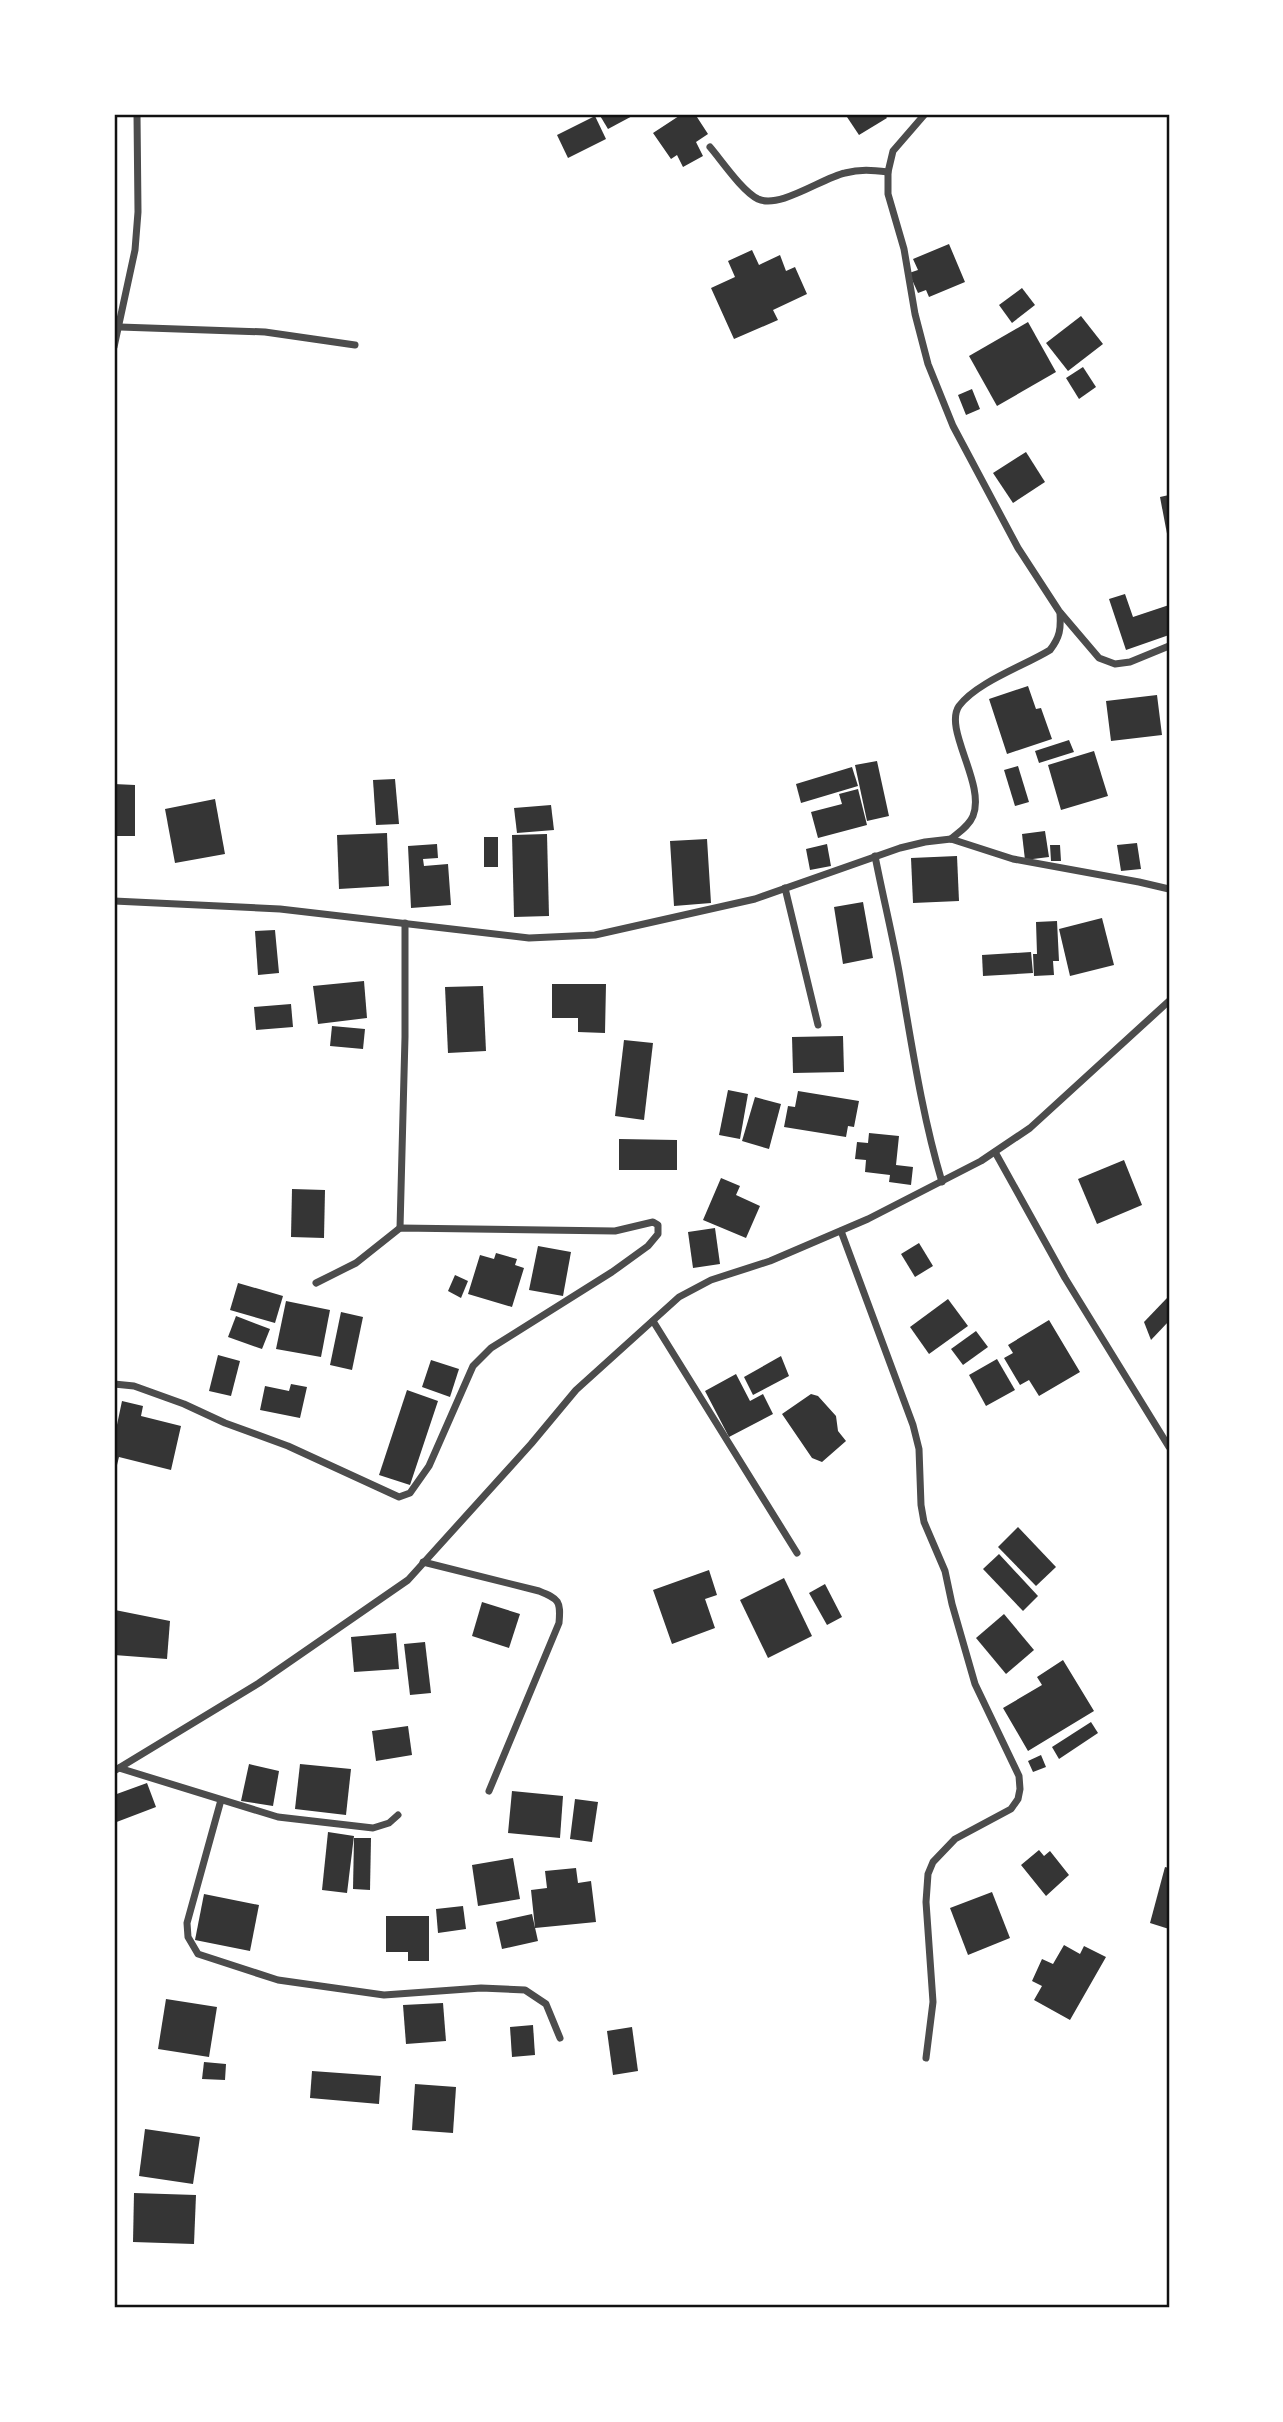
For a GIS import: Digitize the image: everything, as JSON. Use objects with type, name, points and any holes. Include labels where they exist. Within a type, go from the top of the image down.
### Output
[{"type":"street","points":[[114,347],[135,250],[138,212],[136,114]]},
{"type":"street","points":[[925,114],[894,151],[888,172],[888,194],[904,249],[915,314],[928,364],[953,426],[1018,548],[1059,611],[1098,658],[1107,663],[1130,662],[1169,646]]},
{"type":"street","points":[[710,147],[744,188],[759,199],[776,201],[842,173],[866,169],[888,172]]},
{"type":"street","points":[[120,327],[265,332],[355,345]]},
{"type":"street","points":[[951,839],[967,825],[976,804],[972,779],[955,722],[957,710],[977,690],[1050,650],[1061,629],[1059,611]]},
{"type":"street","points":[[114,901],[281,909],[529,938],[595,936],[755,900],[875,856],[925,842],[951,839],[1013,859],[1169,889]]},
{"type":"street","points":[[875,856],[900,975],[929,1141],[942,1182]]},
{"type":"street","points":[[785,888],[818,1025]]},
{"type":"street","points":[[400,1228],[405,1063],[405,923]]},
{"type":"street","points":[[116,1770],[258,1683],[408,1580],[576,1390],[679,1297],[695,1287],[769,1261],[841,1231],[942,1182],[995,1152],[1030,1128],[1169,1001]]},
{"type":"street","points":[[995,1152],[1065,1278],[1169,1447]]},
{"type":"street","points":[[114,1384],[134,1386],[184,1404],[225,1423],[311,1455],[399,1497],[410,1493],[429,1465],[473,1366],[491,1348],[612,1272],[648,1246],[658,1234],[658,1225],[653,1222],[615,1231],[400,1228],[356,1263],[316,1283]]},
{"type":"street","points":[[841,1231],[913,1425],[919,1449],[924,1522],[946,1571],[952,1604],[975,1684],[1019,1776],[1018,1799],[1011,1809],[955,1839],[937,1857],[928,1874],[926,1913],[933,2002],[926,2058]]},
{"type":"street","points":[[653,1321],[797,1553]]},
{"type":"street","points":[[423,1562],[539,1591],[555,1598],[560,1606],[559,1623],[489,1791]]},
{"type":"street","points":[[116,1770],[278,1817],[373,1828],[389,1823],[398,1815]]},
{"type":"street","points":[[221,1800],[187,1923],[188,1937],[198,1954],[278,1980],[384,1995],[481,1988],[525,1990],[546,2004],[560,2038]]},
{"type":"building","points":[[599,114],[636,114],[608,129]]},
{"type":"building","points":[[682,114],[695,114],[708,134],[696,142],[703,156],[683,167],[677,155],[671,159],[653,133]]},
{"type":"building","points":[[845,114],[884,114],[887,118],[859,135]]},
{"type":"building","points":[[595,116],[606,139],[568,158],[557,135]]},
{"type":"building","points":[[949,244],[965,282],[929,297],[926,290],[918,293],[909,273],[918,270],[913,259]]},
{"type":"building","points":[[752,250],[759,265],[780,255],[786,271],[795,267],[807,294],[773,310],[778,320],[734,339],[711,288],[735,277],[728,261]]},
{"type":"building","points":[[1022,288],[1035,305],[1012,323],[999,305]]},
{"type":"building","points":[[1081,316],[1103,344],[1068,371],[1046,343]]},
{"type":"building","points":[[1028,322],[1056,372],[997,406],[969,356]]},
{"type":"building","points":[[1083,367],[1096,387],[1079,399],[1066,378]]},
{"type":"building","points":[[972,389],[980,409],[966,415],[958,395]]},
{"type":"building","points":[[1026,452],[1045,482],[1013,503],[993,473]]},
{"type":"building","points":[[1169,495],[1169,539],[1168,539],[1160,497]]},
{"type":"building","points":[[1125,594],[1133,617],[1169,605],[1169,635],[1126,650],[1109,599]]},
{"type":"building","points":[[1028,686],[1036,709],[1041,708],[1052,739],[1007,754],[989,699]]},
{"type":"building","points":[[1157,695],[1162,735],[1111,741],[1106,701]]},
{"type":"building","points":[[1069,740],[1074,752],[1039,763],[1035,751]]},
{"type":"building","points":[[1094,751],[1108,796],[1061,810],[1048,765]]},
{"type":"building","points":[[877,761],[889,816],[867,821],[855,765]]},
{"type":"building","points":[[1018,766],[1029,802],[1015,806],[1004,770]]},
{"type":"building","points":[[852,767],[858,786],[801,803],[796,784]]},
{"type":"building","points":[[395,779],[399,824],[376,825],[373,780]]},
{"type":"building","points":[[114,784],[135,785],[135,836],[114,836]]},
{"type":"building","points":[[858,789],[867,825],[818,838],[811,812],[842,804],[839,794]]},
{"type":"building","points":[[215,799],[225,854],[175,863],[165,809]]},
{"type":"building","points":[[551,805],[554,830],[517,833],[514,808]]},
{"type":"building","points":[[1045,831],[1049,857],[1025,860],[1022,834]]},
{"type":"building","points":[[387,833],[389,886],[339,889],[337,835]]},
{"type":"building","points":[[547,834],[549,916],[514,917],[512,835]]},
{"type":"building","points":[[484,837],[498,837],[498,867],[484,867]]},
{"type":"building","points":[[707,839],[711,903],[674,906],[670,841]]},
{"type":"building","points":[[1137,843],[1141,869],[1121,871],[1117,845]]},
{"type":"building","points":[[437,844],[438,858],[423,859],[424,866],[448,864],[451,905],[411,908],[408,846]]},
{"type":"building","points":[[827,844],[831,866],[810,870],[806,849]]},
{"type":"building","points":[[1050,845],[1060,845],[1061,861],[1051,861]]},
{"type":"building","points":[[957,856],[959,901],[913,903],[911,858]]},
{"type":"building","points":[[863,902],[873,958],[843,964],[834,907]]},
{"type":"building","points":[[1102,918],[1114,965],[1070,976],[1059,929]]},
{"type":"building","points":[[1057,921],[1059,961],[1053,961],[1054,975],[1034,976],[1033,954],[1037,954],[1036,922]]},
{"type":"building","points":[[275,930],[279,973],[258,975],[255,931]]},
{"type":"building","points":[[1031,952],[1033,973],[983,976],[982,955]]},
{"type":"building","points":[[364,981],[367,1018],[318,1024],[313,986]]},
{"type":"building","points":[[552,984],[606,984],[605,1033],[578,1032],[578,1018],[552,1018]]},
{"type":"building","points":[[483,986],[486,1051],[448,1053],[445,987]]},
{"type":"building","points":[[291,1004],[293,1027],[256,1030],[254,1007]]},
{"type":"building","points":[[332,1026],[365,1029],[363,1049],[330,1046]]},
{"type":"building","points":[[843,1036],[844,1072],[793,1073],[792,1037]]},
{"type":"building","points":[[624,1040],[653,1043],[644,1120],[615,1116]]},
{"type":"building","points":[[728,1090],[748,1094],[740,1139],[719,1135]]},
{"type":"building","points":[[798,1091],[859,1101],[854,1127],[848,1126],[846,1137],[784,1127],[788,1106],[795,1107]]},
{"type":"building","points":[[755,1097],[781,1104],[769,1149],[742,1141]]},
{"type":"building","points":[[869,1133],[899,1136],[896,1165],[913,1167],[911,1185],[889,1182],[890,1175],[865,1172],[866,1160],[855,1159],[857,1142],[868,1143]]},
{"type":"building","points":[[619,1139],[677,1140],[677,1170],[619,1170]]},
{"type":"building","points":[[1124,1160],[1142,1205],[1097,1224],[1078,1179]]},
{"type":"building","points":[[721,1178],[740,1186],[736,1195],[760,1206],[746,1238],[703,1220]]},
{"type":"building","points":[[292,1189],[325,1190],[324,1238],[291,1237]]},
{"type":"building","points":[[715,1228],[720,1264],[693,1268],[688,1232]]},
{"type":"building","points":[[919,1243],[933,1266],[915,1277],[901,1254]]},
{"type":"building","points":[[538,1246],[571,1252],[563,1296],[529,1290]]},
{"type":"building","points":[[496,1253],[517,1259],[515,1265],[524,1268],[512,1307],[468,1294],[480,1255],[494,1259]]},
{"type":"building","points":[[455,1275],[468,1281],[461,1298],[448,1291]]},
{"type":"building","points":[[238,1283],[283,1296],[275,1323],[230,1310]]},
{"type":"building","points":[[1167,1298],[1169,1321],[1151,1340],[1144,1322]]},
{"type":"building","points":[[948,1299],[968,1326],[929,1354],[910,1327]]},
{"type":"building","points":[[286,1301],[330,1310],[321,1357],[276,1349]]},
{"type":"building","points":[[341,1312],[363,1317],[352,1370],[330,1365]]},
{"type":"building","points":[[236,1316],[270,1329],[262,1349],[228,1337]]},
{"type":"building","points":[[1049,1320],[1080,1372],[1039,1396],[1029,1380],[1020,1385],[1004,1358],[1013,1353],[1008,1345]]},
{"type":"building","points":[[976,1331],[988,1347],[963,1365],[951,1349]]},
{"type":"building","points":[[218,1355],[240,1361],[231,1396],[209,1391]]},
{"type":"building","points":[[781,1356],[789,1376],[753,1395],[744,1377]]},
{"type":"building","points":[[997,1359],[1015,1390],[986,1406],[969,1375]]},
{"type":"building","points":[[431,1360],[459,1369],[450,1397],[422,1387]]},
{"type":"building","points":[[736,1374],[750,1401],[763,1394],[773,1414],[729,1437],[705,1391]]},
{"type":"building","points":[[291,1384],[307,1387],[300,1418],[260,1410],[265,1386],[289,1391]]},
{"type":"building","points":[[407,1390],[438,1401],[410,1485],[379,1475]]},
{"type":"building","points":[[811,1394],[818,1396],[836,1416],[838,1431],[846,1441],[822,1462],[812,1458],[782,1414]]},
{"type":"building","points":[[122,1401],[143,1406],[141,1416],[181,1426],[171,1470],[119,1457],[116,1469],[114,1468],[114,1439]]},
{"type":"building","points":[[1018,1527],[1056,1567],[1036,1586],[998,1547]]},
{"type":"building","points":[[999,1554],[1038,1596],[1023,1611],[983,1569]]},
{"type":"building","points":[[709,1570],[717,1595],[705,1599],[715,1628],[672,1644],[653,1590]]},
{"type":"building","points":[[784,1578],[812,1636],[768,1658],[740,1600]]},
{"type":"building","points":[[825,1584],[842,1617],[827,1625],[809,1593]]},
{"type":"building","points":[[482,1602],[520,1614],[509,1648],[472,1636]]},
{"type":"building","points":[[115,1610],[170,1621],[167,1659],[114,1655]]},
{"type":"building","points":[[1004,1614],[1034,1650],[1006,1674],[976,1638]]},
{"type":"building","points":[[396,1633],[399,1669],[354,1672],[351,1637]]},
{"type":"building","points":[[425,1642],[431,1693],[410,1695],[404,1644]]},
{"type":"building","points":[[1063,1660],[1094,1711],[1028,1751],[1003,1708],[1042,1685],[1037,1677]]},
{"type":"building","points":[[1091,1722],[1098,1733],[1059,1759],[1052,1747]]},
{"type":"building","points":[[408,1726],[412,1755],[376,1761],[372,1731]]},
{"type":"building","points":[[1041,1755],[1046,1767],[1033,1772],[1028,1761]]},
{"type":"building","points":[[249,1764],[279,1771],[273,1806],[241,1801]]},
{"type":"building","points":[[300,1764],[351,1769],[346,1815],[295,1809]]},
{"type":"building","points":[[147,1783],[156,1807],[114,1823],[114,1795]]},
{"type":"building","points":[[512,1791],[563,1796],[560,1838],[508,1833]]},
{"type":"building","points":[[575,1799],[598,1802],[592,1842],[570,1839]]},
{"type":"building","points":[[328,1832],[354,1836],[347,1893],[322,1890]]},
{"type":"building","points":[[354,1838],[371,1838],[370,1890],[353,1889]]},
{"type":"building","points":[[1039,1850],[1044,1856],[1050,1851],[1069,1875],[1046,1896],[1021,1865]]},
{"type":"building","points":[[513,1858],[520,1899],[478,1906],[472,1865]]},
{"type":"building","points":[[1165,1867],[1169,1868],[1169,1929],[1150,1923]]},
{"type":"building","points":[[576,1868],[578,1883],[591,1881],[596,1922],[535,1928],[531,1890],[547,1888],[545,1871]]},
{"type":"building","points":[[992,1892],[1010,1938],[968,1955],[950,1908]]},
{"type":"building","points":[[204,1894],[259,1905],[250,1951],[195,1940]]},
{"type":"building","points":[[463,1906],[466,1929],[438,1933],[436,1909]]},
{"type":"building","points":[[532,1914],[538,1941],[502,1949],[496,1922]]},
{"type":"building","points":[[386,1916],[429,1916],[429,1961],[408,1961],[408,1952],[386,1952]]},
{"type":"building","points":[[1064,1945],[1080,1954],[1084,1946],[1106,1957],[1070,2020],[1034,2000],[1042,1986],[1032,1981],[1042,1959],[1053,1964]]},
{"type":"building","points":[[166,1999],[217,2007],[209,2057],[158,2049]]},
{"type":"building","points":[[443,2003],[446,2041],[406,2044],[403,2005]]},
{"type":"building","points":[[533,2025],[535,2055],[512,2057],[510,2027]]},
{"type":"building","points":[[632,2027],[638,2071],[613,2075],[607,2031]]},
{"type":"building","points":[[204,2062],[226,2064],[225,2080],[202,2079]]},
{"type":"building","points":[[312,2071],[381,2076],[379,2104],[310,2098]]},
{"type":"building","points":[[415,2084],[456,2087],[453,2133],[412,2130]]},
{"type":"building","points":[[145,2129],[200,2137],[193,2184],[139,2176]]},
{"type":"building","points":[[134,2193],[196,2195],[194,2244],[133,2242]]}]
